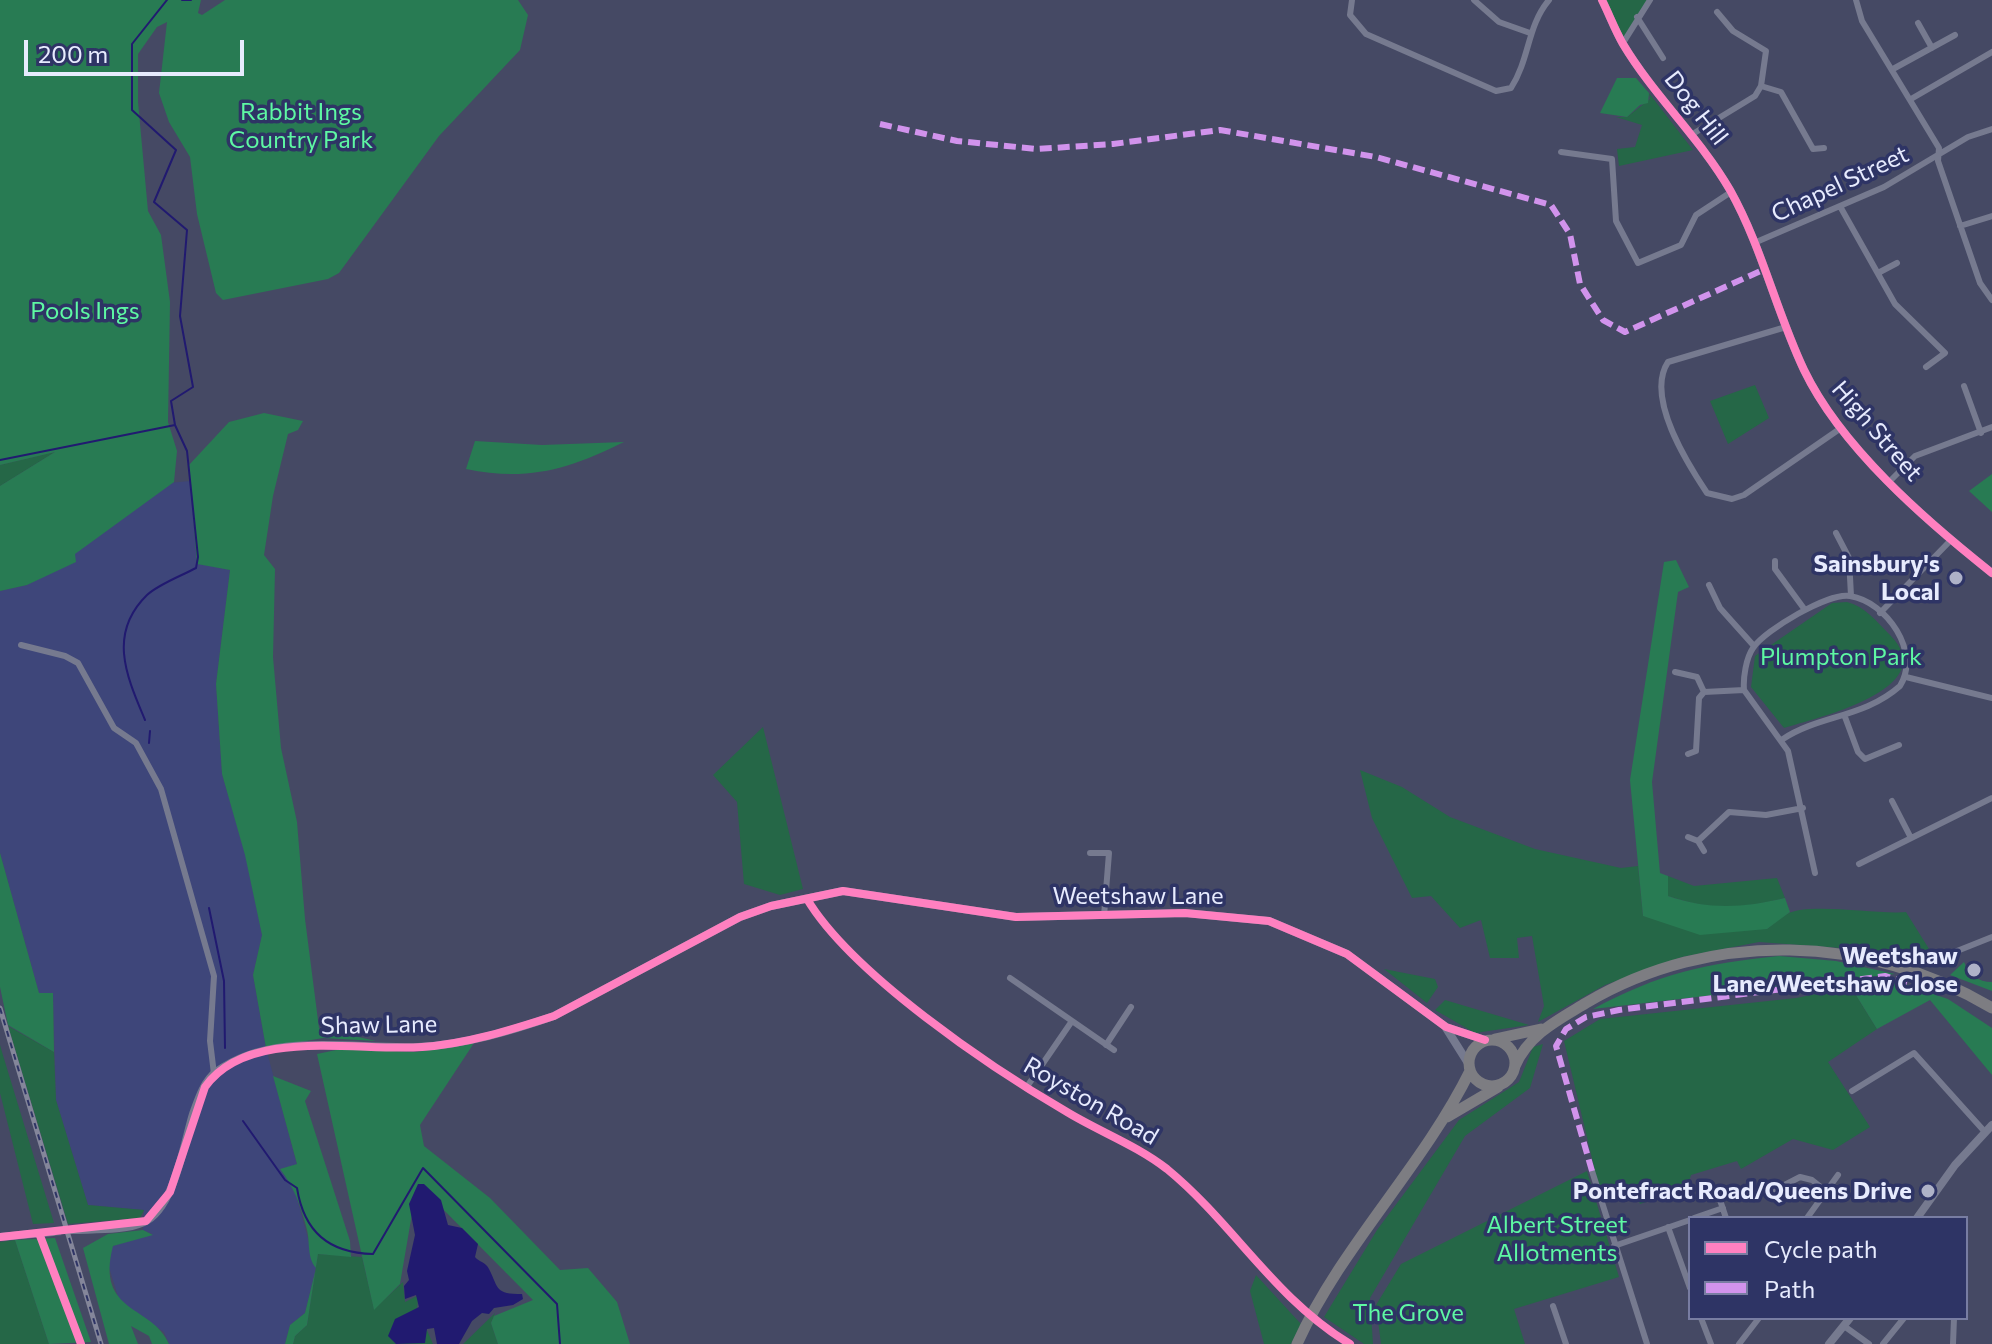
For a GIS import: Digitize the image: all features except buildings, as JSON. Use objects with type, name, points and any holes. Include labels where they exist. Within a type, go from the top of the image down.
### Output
[{"type":"highway","points":[[1447,1117],[1502,1084],[1528,1042],[1545,1027],[1599,996],[1656,971],[1701,959],[1771,949],[1826,951],[1895,965],[1943,982],[1992,1008]]},
{"type":"highway","points":[[1297,1344],[1337,1272],[1447,1117],[1469,1067],[1473,1049],[1490,1040],[1545,1027]]},
{"type":"highway","points":[[1490,1040],[1512,1051],[1515,1066]]},
{"type":"highway","points":[[1469,1067],[1487,1086],[1502,1084]]},
{"type":"street","points":[[1352,0],[1350,15],[1366,34],[1496,91],[1511,88],[1517,79],[1530,51],[1530,33],[1549,0]]},
{"type":"street","points":[[1474,0],[1499,22],[1530,33]]},
{"type":"street","name":"Dog Hill","points":[[1602,0],[1623,43],[1731,192],[1754,243]]},
{"type":"street","points":[[1623,43],[1650,0]]},
{"type":"street","points":[[1856,0],[1862,21],[1911,99],[1939,154],[1980,283],[1989,288],[1992,300]]},
{"type":"street","points":[[1691,135],[1755,96],[1761,86],[1766,51],[1733,31],[1717,12]]},
{"type":"street","points":[[1637,17],[1663,58]]},
{"type":"street","points":[[1918,23],[1932,48]]},
{"type":"street","points":[[1893,69],[1955,35]]},
{"type":"street","points":[[1911,99],[1992,52]]},
{"type":"street","points":[[1761,86],[1781,92],[1813,149],[1824,148]]},
{"type":"street","name":"Chapel Street","points":[[1754,243],[1841,208],[1968,137],[1992,129]]},
{"type":"street","points":[[1561,152],[1574,150],[1612,159]]},
{"type":"street","points":[[1612,150],[1616,221],[1638,263],[1681,245],[1696,215],[1731,192]]},
{"type":"street","points":[[1841,208],[1895,304],[1945,353],[1926,367]]},
{"type":"street","points":[[1960,226],[1992,216]]},
{"type":"street","name":"High Street","points":[[1754,243],[1786,327],[1817,395],[1841,428],[1951,540],[1990,567]]},
{"type":"street","points":[[1878,273],[1897,263]]},
{"type":"street","points":[[1786,327],[1668,362],[1661,377],[1661,390],[1673,436],[1707,493],[1732,499],[1744,495],[1841,428]]},
{"type":"street","points":[[1964,386],[1981,433]]},
{"type":"street","points":[[1890,481],[1915,456],[1992,427]]},
{"type":"street","points":[[1836,533],[1849,558],[1851,596]]},
{"type":"street","points":[[1880,613],[1951,540]]},
{"type":"street","points":[[1775,561],[1775,569],[1805,610]]},
{"type":"street","points":[[1709,585],[1720,608],[1754,646]]},
{"type":"street","points":[[1744,690],[1754,646],[1805,610],[1827,598],[1851,596],[1867,602],[1880,613],[1906,648],[1906,677],[1891,694],[1845,717],[1797,729],[1783,739]]},
{"type":"street","points":[[21,645],[78,663],[114,728],[136,743],[161,789],[214,976],[210,1041],[214,1074],[199,1098],[170,1192],[159,1210],[146,1221],[133,1225],[72,1230]]},
{"type":"street","points":[[1675,672],[1697,677],[1704,692]]},
{"type":"street","points":[[1906,677],[1992,698]]},
{"type":"street","points":[[1688,754],[1696,751],[1699,698],[1704,692],[1744,690]]},
{"type":"street","points":[[1744,690],[1783,739],[1803,808],[1815,873]]},
{"type":"street","points":[[1845,717],[1858,752],[1865,759],[1899,745]]},
{"type":"street","points":[[1859,864],[1992,798]]},
{"type":"street","points":[[1892,801],[1911,838]]},
{"type":"street","points":[[1698,841],[1729,812],[1766,815],[1803,808]]},
{"type":"street","points":[[1688,837],[1698,841],[1704,851]]},
{"type":"street","points":[[1090,853],[1109,853],[1104,916]]},
{"type":"street","name":"Weetshaw Lane","points":[[807,899],[843,891],[974,914],[1016,917],[1223,914],[1269,921],[1347,954],[1446,1027],[1490,1040]]},
{"type":"street","name":"Shaw Lane","points":[[214,1074],[230,1064],[280,1050],[342,1044],[421,1047],[526,1025],[554,1016],[740,917],[807,899]]},
{"type":"street","name":"Royston Road","points":[[807,899],[829,928],[903,996],[1026,1088],[1134,1146],[1167,1170],[1201,1201],[1277,1288],[1333,1334],[1350,1344]]},
{"type":"street","points":[[1948,963],[1957,951],[1992,937]]},
{"type":"street","points":[[1010,978],[1114,1050]]},
{"type":"street","points":[[1106,1045],[1131,1007]]},
{"type":"street","points":[[1026,1088],[1072,1021]]},
{"type":"street","name":"Weetshaw Lane","points":[[1446,1027],[1469,1067]]},
{"type":"street","points":[[1852,1091],[1914,1053],[1988,1128],[1955,1165],[1918,1216]]},
{"type":"street","points":[[1592,1171],[1647,1344]]},
{"type":"street","points":[[1808,1216],[1838,1175]]},
{"type":"street","points":[[1769,1193],[1800,1177],[1812,1180],[1826,1191]]},
{"type":"street","points":[[1719,1197],[1725,1216]]},
{"type":"street","points":[[1700,1216],[1723,1208]]},
{"type":"street","points":[[1614,1246],[1688,1220]]},
{"type":"street","points":[[1668,1227],[1688,1282]]},
{"type":"street","points":[[0,1237],[53,1232]]},
{"type":"street","points":[[1553,1306],[1566,1344]]},
{"type":"street","points":[[1702,1320],[1711,1344]]},
{"type":"street","points":[[1739,1344],[1757,1320]]},
{"type":"street","points":[[1829,1344],[1848,1320]]},
{"type":"street","points":[[1883,1344],[1902,1320]]},
{"type":"street","points":[[1953,1344],[1954,1320]]},
{"type":"street","points":[[1844,1326],[1869,1344]]},
{"type":"shaded area","points":[[190,481],[197,563],[230,570],[216,684],[222,774],[246,855],[262,935],[253,975],[266,1048],[297,1165],[280,1169],[294,1187],[316,1268],[305,1313],[290,1325],[285,1344],[169,1344],[164,1332],[120,1303],[108,1264],[112,1246],[152,1234],[143,1230],[144,1210],[88,1205],[56,1100],[53,994],[39,993],[0,853],[0,591],[27,585],[169,483]]},
{"type":"shaded area","points":[[418,1184],[424,1184],[441,1200],[448,1225],[462,1228],[478,1244],[475,1257],[488,1267],[499,1289],[522,1294],[523,1299],[513,1305],[494,1308],[489,1314],[482,1313],[472,1321],[459,1344],[437,1344],[434,1328],[427,1329],[425,1343],[396,1344],[388,1336],[395,1319],[419,1307],[416,1295],[405,1299],[404,1286],[409,1280],[407,1271],[415,1235],[409,1204]]},
{"type":"green space","points":[[0,0],[201,0],[198,13],[202,15],[225,0],[518,0],[528,15],[520,50],[439,136],[339,273],[328,279],[223,300],[216,293],[197,214],[190,157],[169,122],[159,93],[167,22],[157,27],[138,54],[138,102],[148,211],[161,235],[170,302],[168,422],[177,451],[174,482],[75,554],[76,562],[27,585],[0,591],[0,486],[55,452],[0,465]]},
{"type":"green space","points":[[1602,0],[1650,0],[1623,43]]},
{"type":"green space","points":[[1617,78],[1636,78],[1649,93],[1648,103],[1640,105],[1627,117],[1600,113]]},
{"type":"green space","points":[[1649,93],[1693,150],[1619,166],[1617,149],[1635,147],[1642,125],[1616,117],[1627,117],[1650,99]]},
{"type":"green space","points":[[1755,385],[1769,418],[1728,444],[1710,401]]},
{"type":"green space","points":[[264,413],[303,421],[298,430],[288,434],[273,496],[264,555],[275,569],[273,657],[281,748],[297,822],[319,1028],[376,1041],[323,1038],[266,1048],[253,975],[262,935],[245,855],[222,774],[216,684],[230,570],[197,564],[189,465],[229,422]]},
{"type":"green space","points":[[475,441],[542,445],[624,442],[566,466],[509,474],[466,469]]},
{"type":"green space","points":[[55,452],[0,486],[0,465]]},
{"type":"green space","points":[[1992,474],[1992,512],[1969,491]]},
{"type":"green space","points":[[1676,560],[1689,587],[1678,592],[1652,782],[1660,873],[1668,876],[1668,896],[1698,904],[1740,905],[1785,898],[1790,912],[1767,929],[1700,935],[1643,916],[1630,780],[1664,562]]},
{"type":"green space","name":"Plumpton Park","points":[[1847,602],[1865,611],[1890,635],[1902,654],[1901,671],[1889,686],[1869,698],[1784,728],[1751,687],[1755,656],[1832,603]]},
{"type":"green space","points":[[763,727],[803,889],[780,895],[744,884],[737,802],[713,775]]},
{"type":"green space","points":[[1360,770],[1402,787],[1450,817],[1535,849],[1621,868],[1638,866],[1643,916],[1767,929],[1787,914],[1811,909],[1906,912],[1934,957],[1916,964],[1841,948],[1759,942],[1682,957],[1605,985],[1538,1022],[1544,1006],[1532,936],[1517,938],[1519,958],[1490,958],[1481,920],[1460,928],[1431,896],[1412,898],[1372,818]]},
{"type":"green space","points":[[0,853],[39,993],[53,993],[54,1052],[8,1025],[0,987]]},
{"type":"green space","points":[[1668,876],[1694,886],[1777,878],[1785,898],[1726,907],[1699,904],[1668,896]]},
{"type":"green space","points":[[1779,956],[1836,961],[1895,974],[1593,1009],[1640,987],[1683,972]]},
{"type":"green space","points":[[1964,962],[1975,977],[1992,982],[1992,991],[1950,975]]},
{"type":"green space","points":[[1384,969],[1435,979],[1438,987],[1427,1003]]},
{"type":"green space","points":[[1892,980],[1948,999],[1992,1028],[1992,1075],[1930,1000],[1877,1029],[1851,987]]},
{"type":"green space","points":[[1851,987],[1877,1029],[1828,1062],[1870,1127],[1833,1150],[1793,1139],[1741,1169],[1737,1161],[1691,1175],[1687,1188],[1640,1204],[1634,1186],[1601,1196],[1564,1041],[1600,1019],[1796,998]]},
{"type":"green space","points":[[1445,1000],[1529,1025],[1475,1033],[1435,1010]]},
{"type":"green space","points":[[8,1026],[54,1052],[56,1100],[88,1205],[144,1210],[140,1218],[68,1224]]},
{"type":"green space","points":[[474,1043],[420,1125],[424,1146],[490,1198],[560,1270],[588,1268],[617,1302],[630,1344],[498,1344],[491,1323],[494,1316],[533,1300],[425,1191],[413,1208],[400,1284],[374,1310],[317,1054],[341,1049],[416,1052]]},
{"type":"green space","points":[[1543,1044],[1530,1088],[1465,1136],[1370,1298],[1373,1344],[1364,1344],[1324,1317],[1377,1230],[1459,1120],[1519,1082],[1533,1047]]},
{"type":"green space","points":[[0,1045],[54,1223],[33,1224],[0,1093]]},
{"type":"green space","points":[[273,1076],[311,1091],[305,1101],[350,1241],[351,1257],[318,1254],[316,1268],[311,1260],[300,1205],[280,1169],[297,1164]]},
{"type":"green space","points":[[1587,1171],[1619,1277],[1514,1309],[1525,1344],[1381,1344],[1376,1305],[1401,1264]]},
{"type":"green space","points":[[143,1230],[153,1235],[113,1246],[110,1268],[112,1285],[119,1297],[161,1331],[169,1344],[152,1344],[149,1336],[131,1326],[138,1344],[109,1344],[83,1248],[108,1234]]},
{"type":"green space","points":[[55,1238],[91,1342],[49,1344],[15,1240]]},
{"type":"green space","points":[[15,1240],[49,1344],[0,1344],[0,1242]]},
{"type":"green space","points":[[318,1254],[362,1257],[374,1309],[403,1282],[405,1302],[419,1295],[417,1307],[433,1344],[293,1344],[295,1336],[307,1325]]},
{"type":"green space","points":[[316,1270],[307,1325],[295,1336],[293,1344],[285,1344],[290,1325],[305,1313]]},
{"type":"green space","points":[[1256,1275],[1301,1324],[1291,1344],[1264,1344],[1250,1291]]},
{"type":"green space","points":[[495,1313],[491,1323],[498,1344],[463,1344]]},
{"type":"waterway","points":[[145,720],[127,672],[124,656],[127,625],[147,595],[196,568],[198,557],[187,451],[175,425],[171,401],[193,387],[180,316],[187,230],[154,202],[176,150],[132,110],[132,44],[167,0]]},
{"type":"waterway","points":[[182,0],[191,0]]},
{"type":"waterway","points":[[0,460],[175,425]]},
{"type":"waterway","points":[[149,743],[150,731]]},
{"type":"waterway","points":[[209,908],[224,981],[225,1048]]},
{"type":"waterway","points":[[243,1121],[285,1180],[297,1188],[300,1203],[313,1228],[331,1244],[357,1253],[373,1254],[423,1168],[557,1304],[560,1344]]},
{"type":"tunnel","points":[[53,1232],[72,1230]]},
{"type":"railway","points":[[0,1008],[101,1344]]},
{"type":"marked path","points":[[880,124],[957,141],[1037,149],[1113,144],[1220,130],[1376,157],[1551,205],[1570,234],[1580,284],[1603,320],[1625,332],[1765,269]]},
{"type":"marked path","points":[[1592,1171],[1556,1046],[1566,1029],[1586,1017],[1619,1010],[1885,976],[1934,990]]},
{"type":"cycle path","points":[[1602,0],[1635,63],[1730,190],[1751,234],[1794,348],[1820,399],[1862,454],[1887,480],[1992,573]]},
{"type":"cycle path","points":[[0,1237],[146,1221],[170,1192],[205,1087],[224,1068],[248,1056],[306,1046],[422,1047],[505,1031],[554,1016],[740,917],[771,906],[843,891],[1016,917],[1185,913],[1269,921],[1347,954],[1446,1027],[1485,1040]]},
{"type":"cycle path","points":[[807,899],[856,958],[925,1017],[1036,1093],[1167,1169],[1191,1190],[1298,1305],[1350,1344]]},
{"type":"cycle path","points":[[39,1233],[81,1344]]},
{"type":"place","name":"Sainsbury's Local","points":[[1956,578]]},
{"type":"place","name":"Weetshaw Lane/Weetshaw Close","points":[[1974,970]]},
{"type":"place","name":"Pontefract Road/Queens Drive","points":[[1928,1191]]},
{"type":"park label","name":"Rabbit Ings Country Park","points":[[301,126]]},
{"type":"park label","name":"Pools Ings","points":[[85,311]]},
{"type":"park label","name":"Albert Street Allotments","points":[[1557,1239]]},
{"type":"park label","name":"The Grove","points":[[1408,1313]]}]
